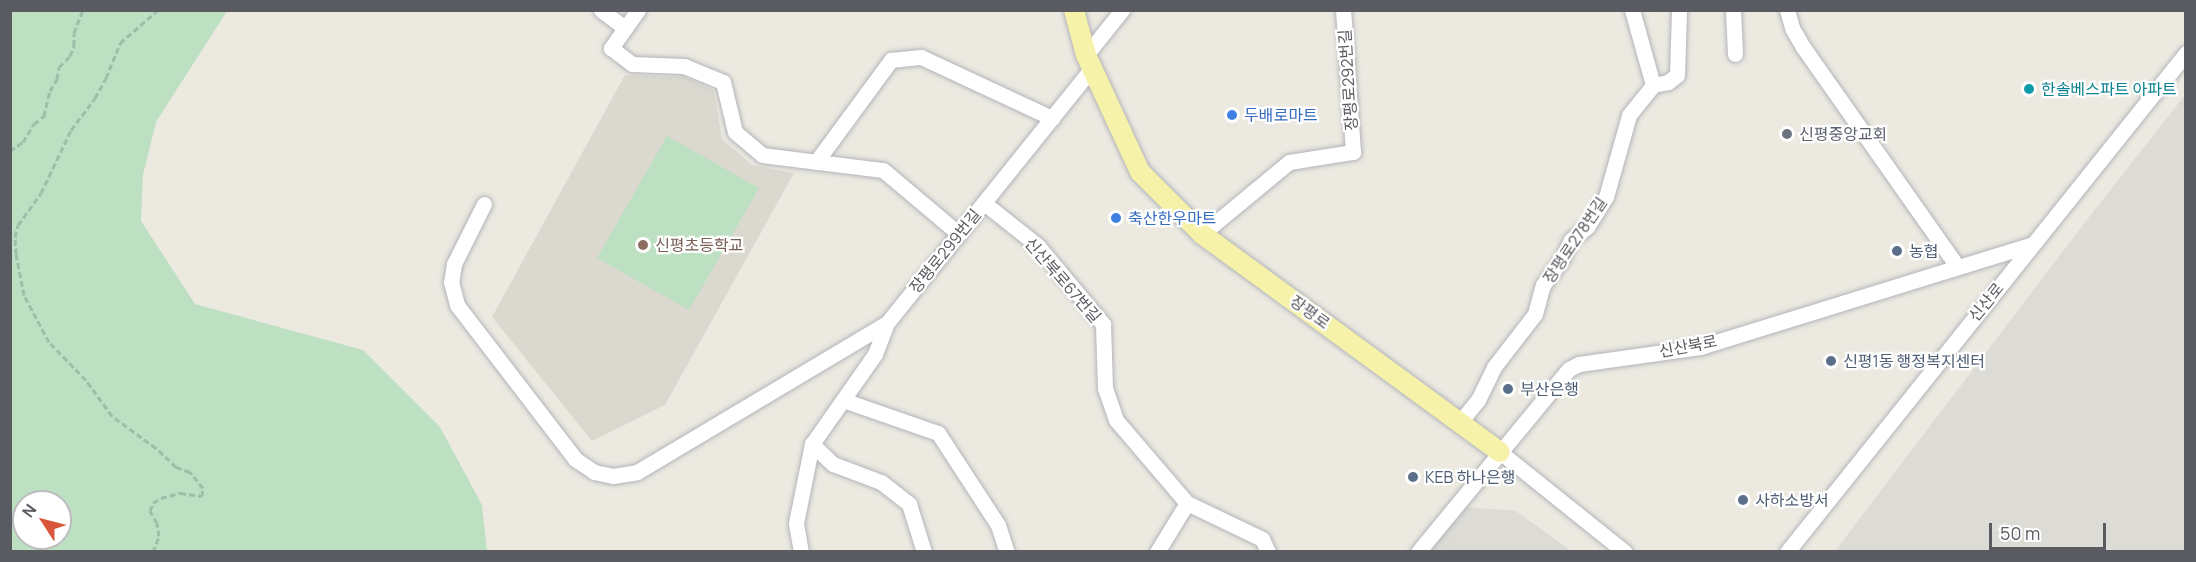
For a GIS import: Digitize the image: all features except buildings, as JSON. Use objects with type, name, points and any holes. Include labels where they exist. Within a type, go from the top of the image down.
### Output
[{"type":"main road","name":"장평로","points":[[1074,10],[1089,62],[1140,172],[1202,234],[1500,452]]},
{"type":"street","points":[[601,10],[625,28]]},
{"type":"street","points":[[638,10],[611,48],[632,64],[684,66],[723,82],[735,132],[762,155],[883,170],[959,234]]},
{"type":"street","name":"장평로299번길","points":[[812,444],[875,354],[887,323],[1052,118],[1122,10]]},
{"type":"street","name":"장평로292번길","points":[[1202,234],[1289,162],[1353,152],[1343,10]]},
{"type":"street","points":[[1632,10],[1653,85],[1668,82],[1677,75],[1679,10]]},
{"type":"street","points":[[1733,10],[1735,54]]},
{"type":"street","points":[[1787,10],[1792,28],[1803,47],[1957,266]]},
{"type":"street","name":"신산로","points":[[1787,552],[2186,53]]},
{"type":"street","points":[[816,162],[891,60],[921,57],[1052,118]]},
{"type":"street","name":"장평로278번길","points":[[1460,422],[1478,400],[1494,367],[1535,314],[1543,285],[1562,259],[1570,240],[1587,227],[1606,197],[1629,115],[1653,85]]},
{"type":"street","name":"신산북로67번길","points":[[984,203],[1038,246],[1103,324],[1105,388],[1116,420],[1187,503],[1262,539],[1268,552]]},
{"type":"street","points":[[484,204],[454,264],[451,282],[457,305],[575,459],[594,472],[613,476],[637,472],[887,323]]},
{"type":"street","name":"신산북로","points":[[1418,552],[1569,369],[1579,364],[1700,347],[2033,244]]},
{"type":"street","points":[[843,400],[938,433],[998,525],[1007,552]]},
{"type":"street","points":[[801,552],[796,523],[812,444]]},
{"type":"street","points":[[812,444],[833,464],[882,482],[909,504],[924,552]]},
{"type":"street","name":"장평로","points":[[1500,452],[1625,552]]},
{"type":"street","points":[[1157,552],[1187,503]]},
{"type":"path","points":[[10,151],[23,141],[34,124],[44,116],[50,91],[57,79],[60,67],[70,56],[74,46],[74,33],[83,10]]},
{"type":"path","points":[[153,552],[159,536],[157,523],[150,512],[153,503],[161,498],[180,493],[202,496],[203,488],[190,472],[176,467],[156,448],[112,416],[86,380],[49,342],[24,295],[15,254],[15,237],[18,225],[41,193],[71,130],[95,98],[106,78],[120,43],[158,10]]},
{"type":"shaded area","name":"신평초등학교","points":[[625,75],[685,77],[714,91],[722,139],[752,165],[794,173],[665,405],[592,441],[492,317]]},
{"type":"shaded area","points":[[2185,95],[2185,551],[1835,551],[2086,221]]},
{"type":"shaded area","points":[[1467,507],[1516,511],[1571,551],[1430,551]]},
{"type":"green space","points":[[10,11],[227,11],[156,122],[143,175],[141,221],[195,304],[363,350],[440,427],[482,505],[487,551],[11,551]]},
{"type":"green space","points":[[667,136],[759,188],[689,310],[597,258]]},
{"type":"place","name":"한솔베스파트 아파트","points":[[2029,89]]},
{"type":"place","name":"두배로마트","points":[[1232,115]]},
{"type":"place","name":"신평중앙교회","points":[[1787,134]]},
{"type":"place","name":"축산한우마트","points":[[1116,218]]},
{"type":"place","name":"신평초등학교","points":[[643,245]]},
{"type":"place","name":"농협","points":[[1897,251]]},
{"type":"place","name":"신평1동 행정복지센터","points":[[1831,361]]},
{"type":"place","name":"부산은행","points":[[1508,389]]},
{"type":"place","name":"KEB 하나은행","points":[[1413,477]]},
{"type":"place","name":"사하소방서","points":[[1743,500]]}]
